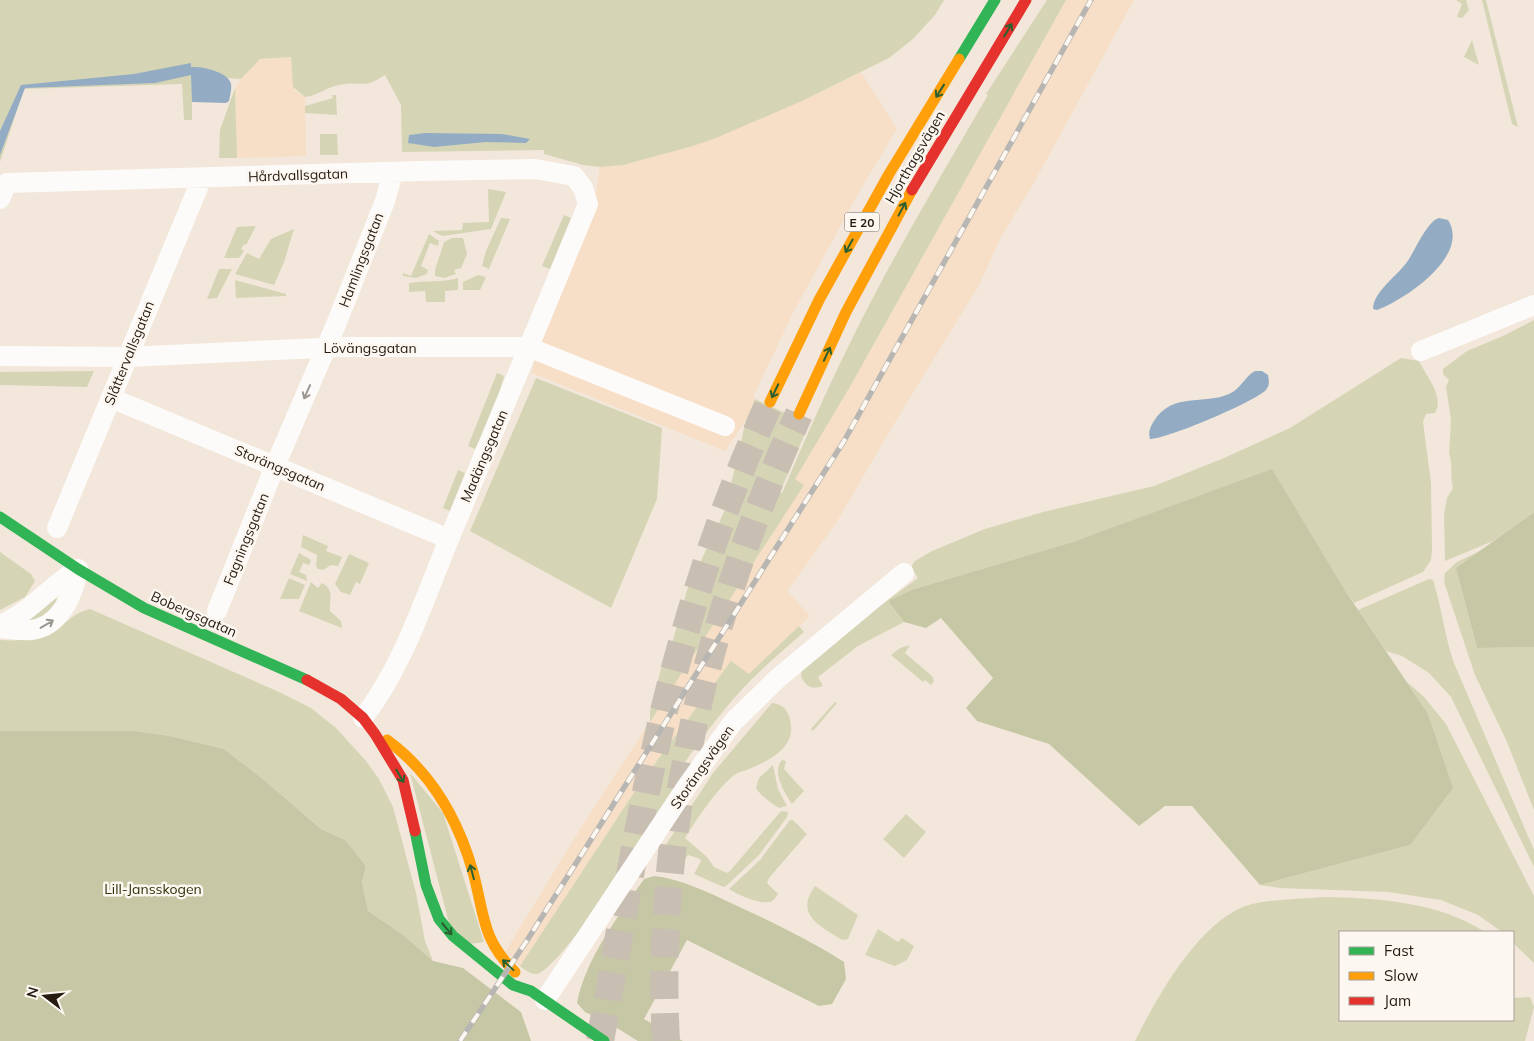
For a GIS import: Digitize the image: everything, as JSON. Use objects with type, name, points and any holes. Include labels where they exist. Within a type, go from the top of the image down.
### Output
[{"type":"main road","name":"Hjorthagsvägen","points":[[770,402],[819,300],[889,174],[995,0]]},
{"type":"main road","name":"Hjorthagsvägen","points":[[799,414],[846,312],[912,190],[1026,0]]},
{"type":"main road","name":"Bobergsgatan","points":[[0,517],[78,569],[144,608],[327,690],[341,699],[369,726],[391,742],[416,765],[447,807],[462,837],[488,936],[501,958],[537,995]]},
{"type":"main road","name":"Bobergsgatan","points":[[369,726],[402,780],[409,798],[430,899],[439,919],[453,936],[474,955],[513,985],[537,995]]},
{"type":"main road","points":[[537,995],[604,1041]]},
{"type":"street","name":"Hårdvallsgatan","points":[[3,191],[202,178],[534,169],[574,176],[583,188]]},
{"type":"street","name":"Hamlingsgatan","points":[[275,466],[326,348],[387,194],[393,172]]},
{"type":"street","name":"Slåttervallsgatan","points":[[57,528],[202,178]]},
{"type":"street","name":"Madängsgatan","points":[[369,726],[377,700],[407,642],[588,204],[583,188]]},
{"type":"street","points":[[1421,352],[1534,305]]},
{"type":"street","name":"Lövängsgatan","points":[[0,356],[127,357],[326,348],[528,347],[725,426]]},
{"type":"street","name":"Storängsgatan","points":[[111,398],[449,539]]},
{"type":"street","name":"Fagningsgatan","points":[[216,611],[275,466]]},
{"type":"street","points":[[0,627],[24,613],[63,578],[78,569]]},
{"type":"street","name":"Storängsvägen","points":[[537,995],[733,722],[778,679],[904,573]]},
{"type":"shaded area","points":[[1066,0],[1134,0],[1036,179],[1001,237],[979,285],[836,523],[787,591],[810,616],[749,674],[731,661],[639,785],[520,966],[505,952],[579,831],[803,485],[794,479],[851,385]]},
{"type":"shaded area","points":[[291,57],[295,91],[305,97],[306,156],[237,158],[235,88],[246,71],[260,59]]},
{"type":"shaded area","points":[[861,72],[897,129],[858,194],[794,311],[753,397],[755,398],[746,420],[725,451],[532,373],[537,340],[595,199],[600,167],[623,165],[693,146],[804,100]]},
{"type":"green space","points":[[0,0],[944,0],[935,15],[913,39],[889,58],[804,100],[693,146],[623,165],[600,167],[583,165],[544,154],[544,150],[402,152],[401,105],[385,75],[372,82],[339,85],[305,97],[293,87],[291,57],[260,59],[241,79],[210,77],[192,84],[192,120],[184,120],[182,84],[24,89],[0,162]]},
{"type":"green space","points":[[1047,0],[1066,0],[851,385],[795,479],[804,485],[650,722],[650,712],[662,665],[668,656],[687,590],[725,510],[746,420],[755,399],[809,424],[780,492],[782,493],[833,379],[883,279],[988,95],[986,94]]},
{"type":"green space","points":[[1456,0],[1466,0],[1469,10],[1462,18],[1457,17],[1462,4]]},
{"type":"green space","points":[[1482,0],[1486,0],[1518,127],[1512,124]]},
{"type":"green space","points":[[1472,40],[1479,65],[1464,57]]},
{"type":"green space","points":[[235,88],[237,158],[219,158],[220,130]]},
{"type":"green space","points":[[332,95],[336,95],[337,115],[305,113],[305,106],[333,98]]},
{"type":"green space","points":[[320,134],[337,134],[338,155],[320,155]]},
{"type":"green space","points":[[488,189],[506,192],[491,229],[442,236],[433,231],[462,230],[463,223],[489,222]]},
{"type":"green space","points":[[564,215],[571,218],[550,269],[542,266]]},
{"type":"green space","points":[[501,218],[510,219],[489,269],[482,266],[486,251]]},
{"type":"green space","points":[[256,226],[246,245],[244,244],[241,249],[244,251],[239,258],[224,258],[237,227]]},
{"type":"green space","points":[[294,229],[284,262],[274,285],[235,274],[247,253],[259,259],[271,239]]},
{"type":"green space","points":[[429,234],[439,241],[438,246],[430,243],[421,266],[428,270],[427,274],[416,278],[403,276],[403,273],[411,276]]},
{"type":"green space","points":[[452,238],[463,238],[467,254],[461,268],[454,270],[456,274],[444,278],[435,276],[435,270],[444,242]]},
{"type":"green space","points":[[219,269],[232,269],[217,298],[207,299]]},
{"type":"green space","points":[[478,275],[486,277],[480,290],[463,290],[463,282]]},
{"type":"green space","points":[[458,278],[458,290],[445,291],[445,302],[426,302],[425,291],[409,292],[409,283]]},
{"type":"green space","points":[[235,280],[286,294],[286,296],[236,298]]},
{"type":"green space","points":[[1534,320],[1534,512],[1493,541],[1445,561],[1444,515],[1447,498],[1453,488],[1449,453],[1451,420],[1446,387],[1449,380],[1443,374],[1443,369],[1467,351],[1503,336]]},
{"type":"green space","points":[[1401,358],[1419,361],[1438,400],[1435,413],[1426,414],[1423,422],[1431,483],[1432,550],[1431,560],[1423,572],[1354,603],[1344,589],[1076,541],[911,590],[888,601],[904,622],[858,646],[818,677],[823,686],[810,687],[801,677],[802,669],[867,615],[918,578],[911,567],[915,561],[932,551],[985,529],[1043,512],[1154,486],[1224,458],[1290,428]]},
{"type":"green space","points":[[94,371],[87,387],[0,385],[0,372]]},
{"type":"green space","points":[[497,373],[504,376],[494,416],[489,429],[475,449],[468,446]]},
{"type":"green space","points":[[536,378],[662,428],[657,499],[611,608],[470,531]]},
{"type":"green space","points":[[1272,469],[1344,589],[1427,712],[1453,788],[1410,845],[1260,885],[1192,806],[1165,806],[1139,826],[1049,744],[977,721],[966,708],[993,678],[941,618],[926,628],[904,622],[888,601],[911,590],[1076,541]]},
{"type":"green space","points":[[458,470],[465,473],[450,511],[443,508]]},
{"type":"green space","points":[[1534,512],[1534,647],[1477,648],[1456,568]]},
{"type":"green space","points":[[303,535],[328,546],[326,551],[342,557],[338,566],[331,565],[323,570],[318,569],[316,566],[317,555],[301,547]]},
{"type":"green space","points":[[1482,550],[1456,568],[1477,648],[1534,647],[1534,810],[1507,742],[1475,675],[1444,582],[1445,573],[1457,562]]},
{"type":"green space","points":[[0,552],[31,574],[35,581],[25,597],[0,610]]},
{"type":"green space","points":[[299,553],[311,560],[309,565],[303,563],[299,572],[306,575],[307,581],[290,574]]},
{"type":"green space","points":[[349,554],[369,563],[360,584],[356,582],[350,595],[341,592],[335,584]]},
{"type":"green space","points":[[289,578],[305,585],[299,599],[280,599]]},
{"type":"green space","points":[[1429,579],[1433,580],[1436,590],[1454,663],[1534,850],[1534,867],[1451,697],[1429,673],[1402,656],[1386,651],[1358,610]]},
{"type":"green space","points":[[311,582],[318,588],[322,583],[329,589],[330,611],[341,621],[342,628],[299,611]]},
{"type":"green space","points":[[54,597],[62,602],[43,620],[25,621]]},
{"type":"green space","points":[[90,609],[277,691],[311,708],[336,728],[366,761],[379,779],[393,807],[416,893],[425,941],[433,961],[402,934],[368,911],[362,882],[366,866],[345,840],[321,829],[264,780],[224,749],[170,736],[135,731],[0,731],[0,640],[25,640],[41,636],[56,629],[78,613]]},
{"type":"green space","points":[[799,626],[804,632],[741,690],[720,715],[673,779],[679,787],[610,889],[567,946],[550,965],[537,974],[530,973],[520,966],[639,785],[731,661],[749,674]]},
{"type":"green space","points":[[910,645],[905,653],[932,676],[934,681],[931,685],[925,680],[923,682],[891,655],[900,648]]},
{"type":"green space","points":[[1407,682],[1424,697],[1446,724],[1534,896],[1534,963],[1514,944],[1514,931],[1501,931],[1478,915],[1441,900],[1388,892],[1280,888],[1260,885],[1410,845],[1427,712]]},
{"type":"green space","points":[[835,702],[837,703],[813,731],[811,729]]},
{"type":"green space","points":[[772,703],[782,706],[789,716],[791,726],[787,743],[782,750],[767,761],[738,773],[725,783],[685,838],[707,857],[714,867],[727,873],[781,811],[788,812],[787,817],[759,855],[725,887],[721,886],[694,874],[701,861],[700,859],[688,855],[679,864],[678,858],[670,854],[667,858],[665,856],[665,846],[713,773]]},
{"type":"green space","name":"Lill-Jansskogen","points":[[0,731],[135,731],[170,736],[224,749],[264,780],[321,829],[345,840],[366,866],[362,882],[368,911],[402,934],[433,961],[463,968],[521,1012],[531,1041],[0,1041]]},
{"type":"green space","points":[[782,760],[786,761],[784,769],[804,791],[792,804],[778,776],[779,765]]},
{"type":"green space","points":[[773,765],[778,789],[787,806],[779,808],[763,797],[756,788],[759,778]]},
{"type":"green space","points":[[410,773],[443,813],[484,942],[455,946]]},
{"type":"green space","points":[[906,814],[926,832],[904,858],[883,839]]},
{"type":"green space","points":[[790,820],[793,820],[807,834],[769,878],[767,883],[778,894],[774,899],[770,902],[759,902],[729,889],[760,860]]},
{"type":"green space","points":[[654,876],[684,883],[714,895],[762,917],[844,962],[846,979],[832,1004],[819,1006],[687,940],[644,1019],[683,1041],[638,1041],[612,1025],[585,1012],[577,1003],[581,986],[596,953],[614,922],[644,879]]},
{"type":"green space","points":[[815,886],[858,915],[848,939],[842,940],[812,919],[807,905],[809,896]]},
{"type":"green space","points":[[1325,897],[1408,904],[1448,914],[1483,931],[1339,931],[1339,1021],[1514,1021],[1514,998],[1530,997],[1534,1007],[1525,1041],[1135,1041],[1168,982],[1198,941],[1233,912],[1252,904]]},
{"type":"green space","points":[[878,929],[898,942],[902,938],[914,946],[907,960],[895,966],[865,955]]},
{"type":"water","points":[[191,63],[191,67],[220,73],[229,80],[231,88],[229,101],[226,103],[192,102],[191,75],[155,83],[25,88],[0,155],[0,131],[21,85],[134,74]]},
{"type":"water","points":[[425,133],[502,134],[530,139],[526,143],[486,142],[434,147],[408,143],[409,135]]},
{"type":"water","points":[[1439,218],[1448,220],[1453,234],[1450,248],[1443,262],[1431,275],[1403,297],[1377,310],[1373,309],[1381,290],[1403,267],[1430,225]]},
{"type":"water","points":[[1255,371],[1262,371],[1268,375],[1269,379],[1269,385],[1266,390],[1258,396],[1191,427],[1150,439],[1150,427],[1161,412],[1170,406],[1229,394],[1237,389]]},
{"type":"tunnel","points":[[600,1041],[648,782],[672,680],[713,543],[734,486],[770,402]]},
{"type":"tunnel","points":[[666,1041],[665,961],[669,880],[679,799],[695,720],[715,641],[739,563],[767,488],[799,414]]},
{"type":"railway","points":[[460,1041],[526,942],[844,441],[1091,0]]},
{"type":"traffic: fast","points":[[959,59],[995,0]]},
{"type":"traffic: fast","points":[[0,517],[78,569],[144,608],[307,680]]},
{"type":"traffic: fast","points":[[415,831],[426,885],[439,919],[453,936],[513,985],[531,991],[604,1041]]},
{"type":"traffic: slow","points":[[770,402],[819,300],[889,174],[959,59]]},
{"type":"traffic: slow","points":[[799,414],[846,312],[912,190]]},
{"type":"traffic: slow","points":[[387,740],[403,753],[430,782],[451,816],[467,852],[490,937],[504,960],[515,972]]},
{"type":"traffic: jam","points":[[912,190],[1026,0]]},
{"type":"traffic: jam","points":[[307,680],[341,699],[363,718],[375,734],[403,780],[415,831]]}]
